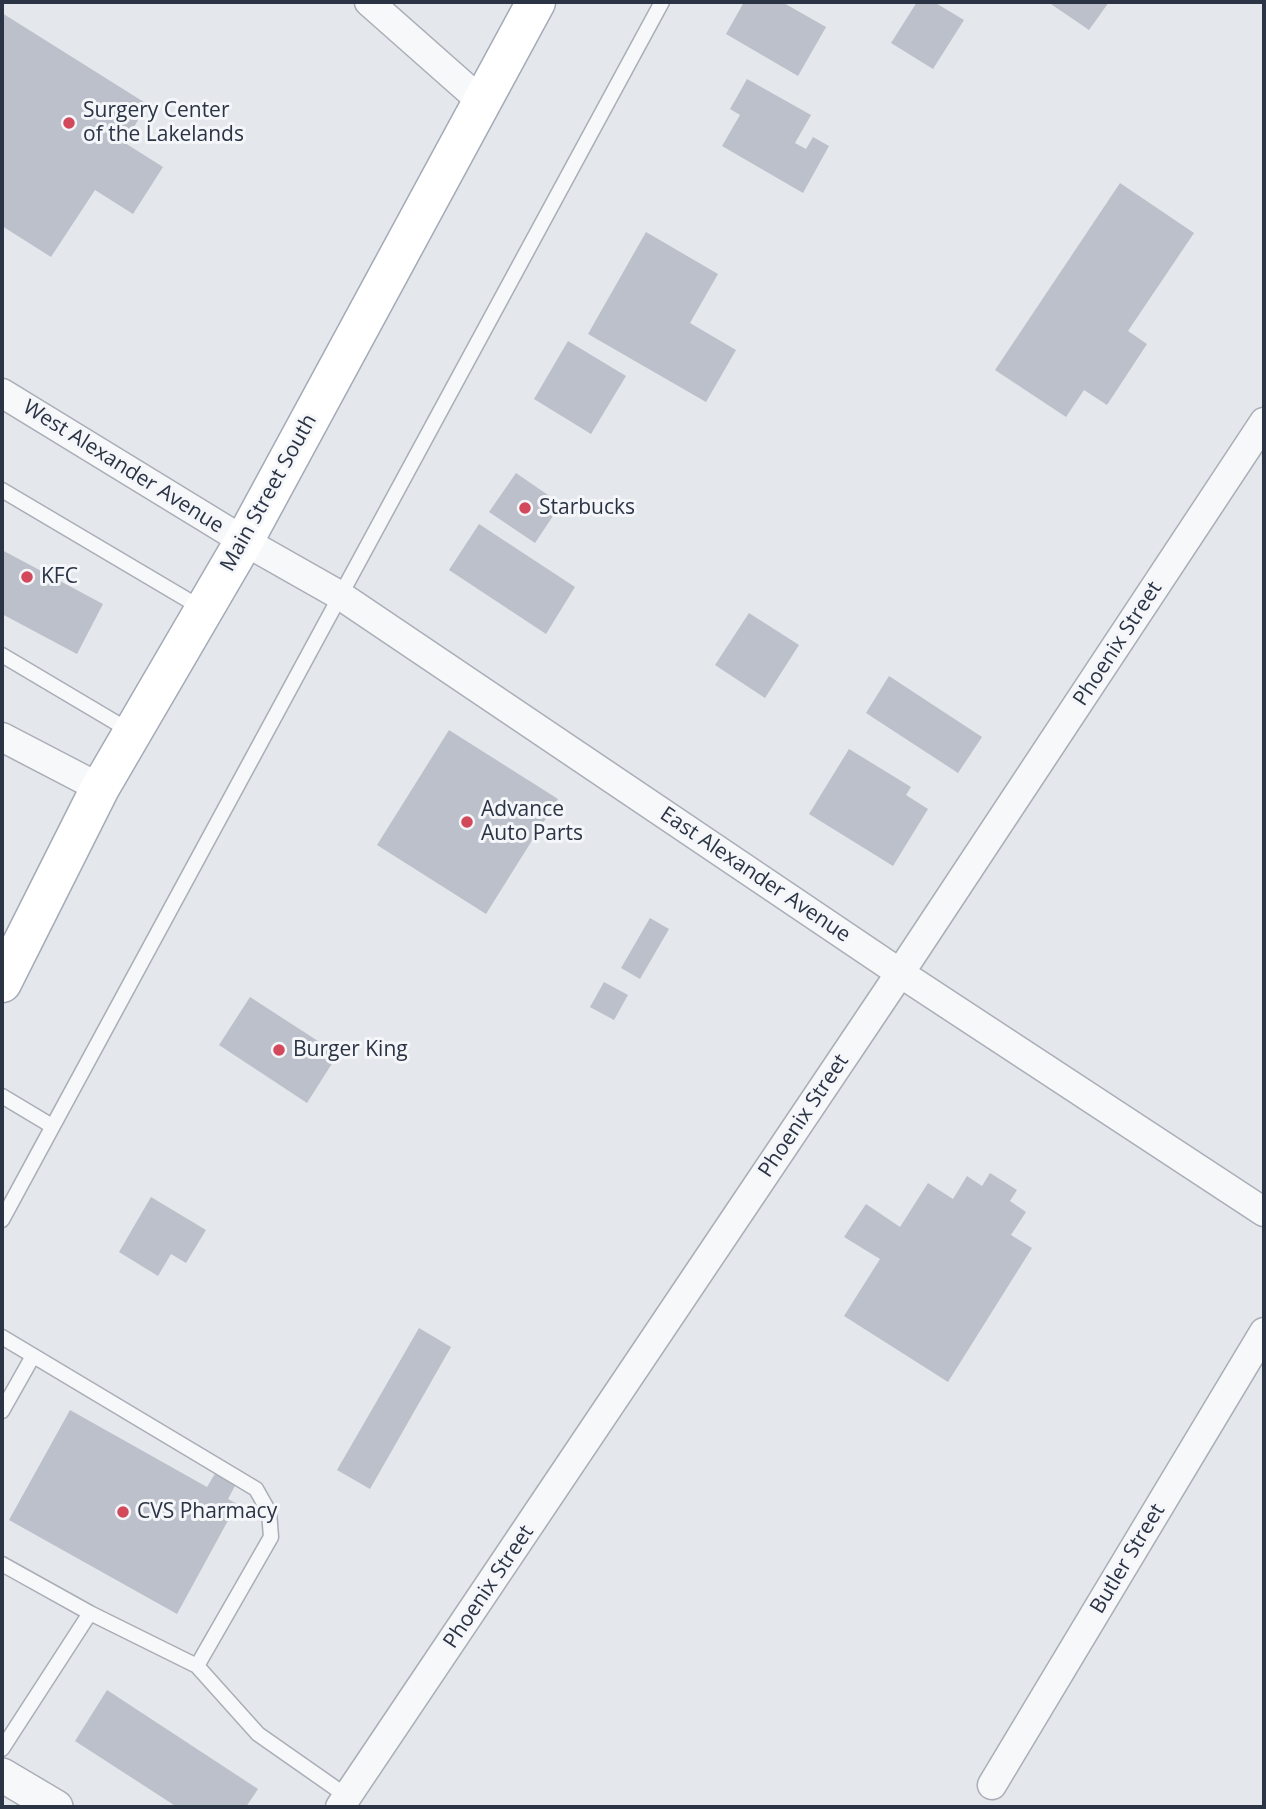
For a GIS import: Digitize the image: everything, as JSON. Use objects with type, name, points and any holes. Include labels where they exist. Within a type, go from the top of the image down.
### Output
[{"type":"main road","name":"Main Street South","points":[[2,983],[100,788],[244,541],[536,2]]},
{"type":"street","points":[[369,2],[481,101]]},
{"type":"street","name":"West Alexander Avenue","points":[[2,393],[244,541]]},
{"type":"street","name":"Phoenix Street","points":[[344,1802],[900,973],[1264,422]]},
{"type":"street","name":"East Alexander Avenue","points":[[244,541],[341,596],[900,973],[1264,1212]]},
{"type":"street","points":[[2,737],[100,788]]},
{"type":"street","name":"Butler Street","points":[[992,1785],[1264,1332]]},
{"type":"street","points":[[2,1774],[56,1807]]},
{"type":"lane","points":[[2,1220],[662,2]]},
{"type":"lane","points":[[2,490],[204,610]]},
{"type":"lane","points":[[2,655],[132,732]]},
{"type":"lane","points":[[2,1096],[52,1126]]},
{"type":"lane","points":[[2,1337],[256,1489],[269,1513],[271,1537],[197,1666]]},
{"type":"lane","points":[[2,1411],[33,1356]]},
{"type":"lane","points":[[2,1564],[90,1613],[197,1666],[258,1734],[344,1802]]},
{"type":"lane","points":[[2,1749],[90,1613]]},
{"type":"building","points":[[744,2],[782,2],[826,27],[798,76],[726,34]]},
{"type":"building","points":[[917,2],[934,2],[964,20],[933,69],[891,43]]},
{"type":"building","points":[[1048,2],[1109,2],[1089,30]]},
{"type":"building","name":"Surgery Center of the Lakelands","points":[[2,13],[147,104],[125,143],[163,167],[133,214],[95,190],[51,257],[2,226]]},
{"type":"building","points":[[747,79],[811,115],[795,143],[806,149],[813,137],[829,146],[803,193],[722,146],[740,115],[730,109]]},
{"type":"building","points":[[1120,183],[1194,233],[1128,331],[1147,344],[1107,405],[1084,390],[1066,417],[995,370]]},
{"type":"building","points":[[646,232],[718,274],[690,323],[736,350],[706,402],[588,334]]},
{"type":"building","points":[[568,341],[626,376],[591,434],[534,399]]},
{"type":"building","name":"Starbucks","points":[[516,473],[561,504],[535,543],[489,512]]},
{"type":"building","points":[[479,524],[575,587],[546,634],[449,570]]},
{"type":"building","name":"KFC","points":[[2,550],[103,604],[77,654],[2,614]]},
{"type":"building","points":[[749,613],[799,645],[765,698],[715,665]]},
{"type":"building","points":[[889,676],[982,737],[958,773],[866,713]]},
{"type":"building","name":"Advance Auto Parts","points":[[449,730],[558,799],[486,914],[377,845]]},
{"type":"building","points":[[849,749],[911,787],[906,795],[928,809],[893,866],[809,814]]},
{"type":"building","points":[[650,918],[669,929],[640,979],[621,968]]},
{"type":"building","points":[[604,982],[628,995],[614,1020],[590,1007]]},
{"type":"building","name":"Burger King","points":[[250,997],[338,1054],[307,1103],[219,1045]]},
{"type":"building","points":[[990,1173],[1017,1190],[1010,1201],[1026,1212],[1011,1235],[1032,1248],[948,1382],[844,1316],[880,1259],[844,1237],[866,1204],[900,1227],[928,1183],[953,1199],[967,1176],[982,1186]]},
{"type":"building","points":[[151,1197],[206,1230],[186,1263],[171,1254],[158,1276],[119,1252]]},
{"type":"building","points":[[419,1328],[451,1347],[370,1489],[337,1470]]},
{"type":"building","name":"CVS Pharmacy","points":[[70,1410],[207,1487],[216,1472],[236,1484],[228,1499],[237,1504],[177,1614],[9,1520]]},
{"type":"building","points":[[107,1690],[258,1789],[246,1807],[177,1807],[75,1741]]},
{"type":"place","name":"Surgery Center of the Lakelands","points":[[69,123]]},
{"type":"place","name":"Starbucks","points":[[525,508]]},
{"type":"place","name":"KFC","points":[[27,577]]},
{"type":"place","name":"Advance Auto Parts","points":[[467,822]]},
{"type":"place","name":"Burger King","points":[[279,1050]]},
{"type":"place","name":"CVS Pharmacy","points":[[123,1512]]}]
